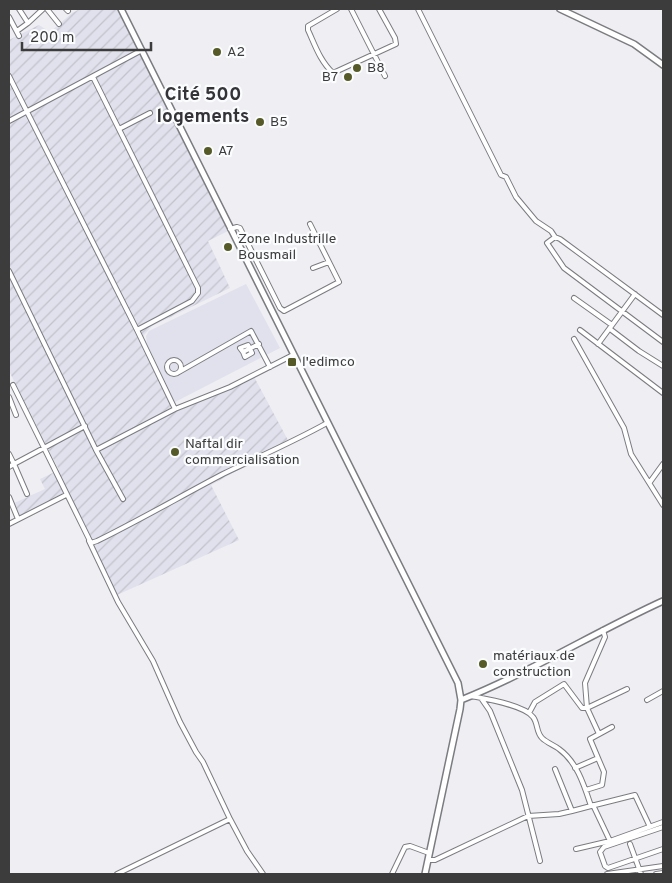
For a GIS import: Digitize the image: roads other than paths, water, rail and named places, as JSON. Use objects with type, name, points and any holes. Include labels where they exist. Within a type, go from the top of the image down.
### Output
[{"type":"main road","points":[[121,9],[458,683],[461,700],[459,717],[425,874]]},
{"type":"main road","points":[[560,9],[634,44],[663,65]]},
{"type":"main road","points":[[461,700],[537,666],[603,630],[663,601]]},
{"type":"street","points":[[20,9],[28,23]]},
{"type":"street","points":[[17,31],[43,9]]},
{"type":"street","points":[[47,9],[59,24]]},
{"type":"street","points":[[337,9],[308,26],[318,52],[333,73],[396,44],[395,38],[379,9]]},
{"type":"street","points":[[351,9],[385,76]]},
{"type":"street","points":[[418,9],[501,175],[506,177],[516,197],[536,221],[555,237],[663,315]]},
{"type":"street","points":[[9,17],[20,36]]},
{"type":"street","points":[[9,120],[142,50]]},
{"type":"street","points":[[9,76],[175,409]]},
{"type":"street","points":[[93,77],[198,288],[198,293],[192,301],[137,330]]},
{"type":"street","points":[[119,129],[150,113]]},
{"type":"street","points":[[230,229],[240,228],[281,309],[284,311],[338,284],[339,281],[310,224]]},
{"type":"street","points":[[555,237],[547,243],[564,268],[663,342]]},
{"type":"street","points":[[314,268],[329,262]]},
{"type":"street","points":[[9,271],[84,426],[123,499]]},
{"type":"street","points":[[598,344],[635,294]]},
{"type":"street","points":[[574,298],[638,351],[663,366]]},
{"type":"street","points":[[179,372],[251,330],[270,368]]},
{"type":"street","points":[[580,330],[663,393]]},
{"type":"street","points":[[574,339],[624,428],[631,454],[663,505]]},
{"type":"street","points":[[242,352],[240,348],[248,345],[250,349],[259,344]]},
{"type":"street","points":[[96,450],[175,409],[230,387],[293,355]]},
{"type":"street","points":[[13,385],[118,602],[152,661],[180,722],[203,762],[247,851],[263,874]]},
{"type":"street","points":[[9,397],[16,415]]},
{"type":"street","points":[[89,541],[92,543],[98,541],[224,474],[274,451],[327,423]]},
{"type":"street","points":[[9,467],[84,426]]},
{"type":"street","points":[[9,454],[27,494]]},
{"type":"street","points":[[650,482],[663,464]]},
{"type":"street","points":[[9,524],[66,495]]},
{"type":"street","points":[[9,498],[18,519]]},
{"type":"street","points":[[599,734],[587,708],[586,682],[605,637],[603,630]]},
{"type":"street","points":[[529,713],[535,702],[564,684],[582,708],[587,708],[627,689]]},
{"type":"street","points":[[646,700],[663,691]]},
{"type":"street","points":[[471,696],[494,700],[529,713],[535,720],[544,740],[560,749],[576,768],[610,841]]},
{"type":"street","points":[[481,698],[490,711],[522,790],[540,861]]},
{"type":"street","points":[[586,790],[602,785],[604,772],[590,739],[612,727]]},
{"type":"street","points":[[576,768],[598,758]]},
{"type":"street","points":[[555,769],[572,811]]},
{"type":"street","points":[[428,860],[435,860],[528,816],[559,814],[635,794],[650,827]]},
{"type":"street","points":[[117,874],[230,819]]},
{"type":"street","points":[[576,849],[610,841],[663,822]]},
{"type":"street","points":[[663,827],[604,847],[600,852],[605,866],[608,868],[663,849]]},
{"type":"street","points":[[630,844],[641,869],[641,874]]},
{"type":"street","points":[[392,874],[405,848],[410,846],[429,853]]},
{"type":"street","points":[[607,874],[663,866]]},
{"type":"street","points":[[648,868],[650,874]]},
{"type":"street","points":[[656,874],[663,873]]},
{"type":"place","name":"A2","points":[[217,52]]},
{"type":"place","name":"B8","points":[[357,68]]},
{"type":"place","name":"B7","points":[[348,77]]},
{"type":"place","name":"B5","points":[[260,122]]},
{"type":"place","name":"A7","points":[[208,151]]},
{"type":"place","name":"Zone Industrille Bousmail","points":[[228,247]]},
{"type":"place","name":"l'edimco","points":[[292,362]]},
{"type":"place","name":"Naftal dir commercialisation","points":[[175,452]]},
{"type":"place","name":"matériaux de construction","points":[[483,664]]},
{"type":"district","name":"Cité 500 logements","points":[[203,106]]}]
